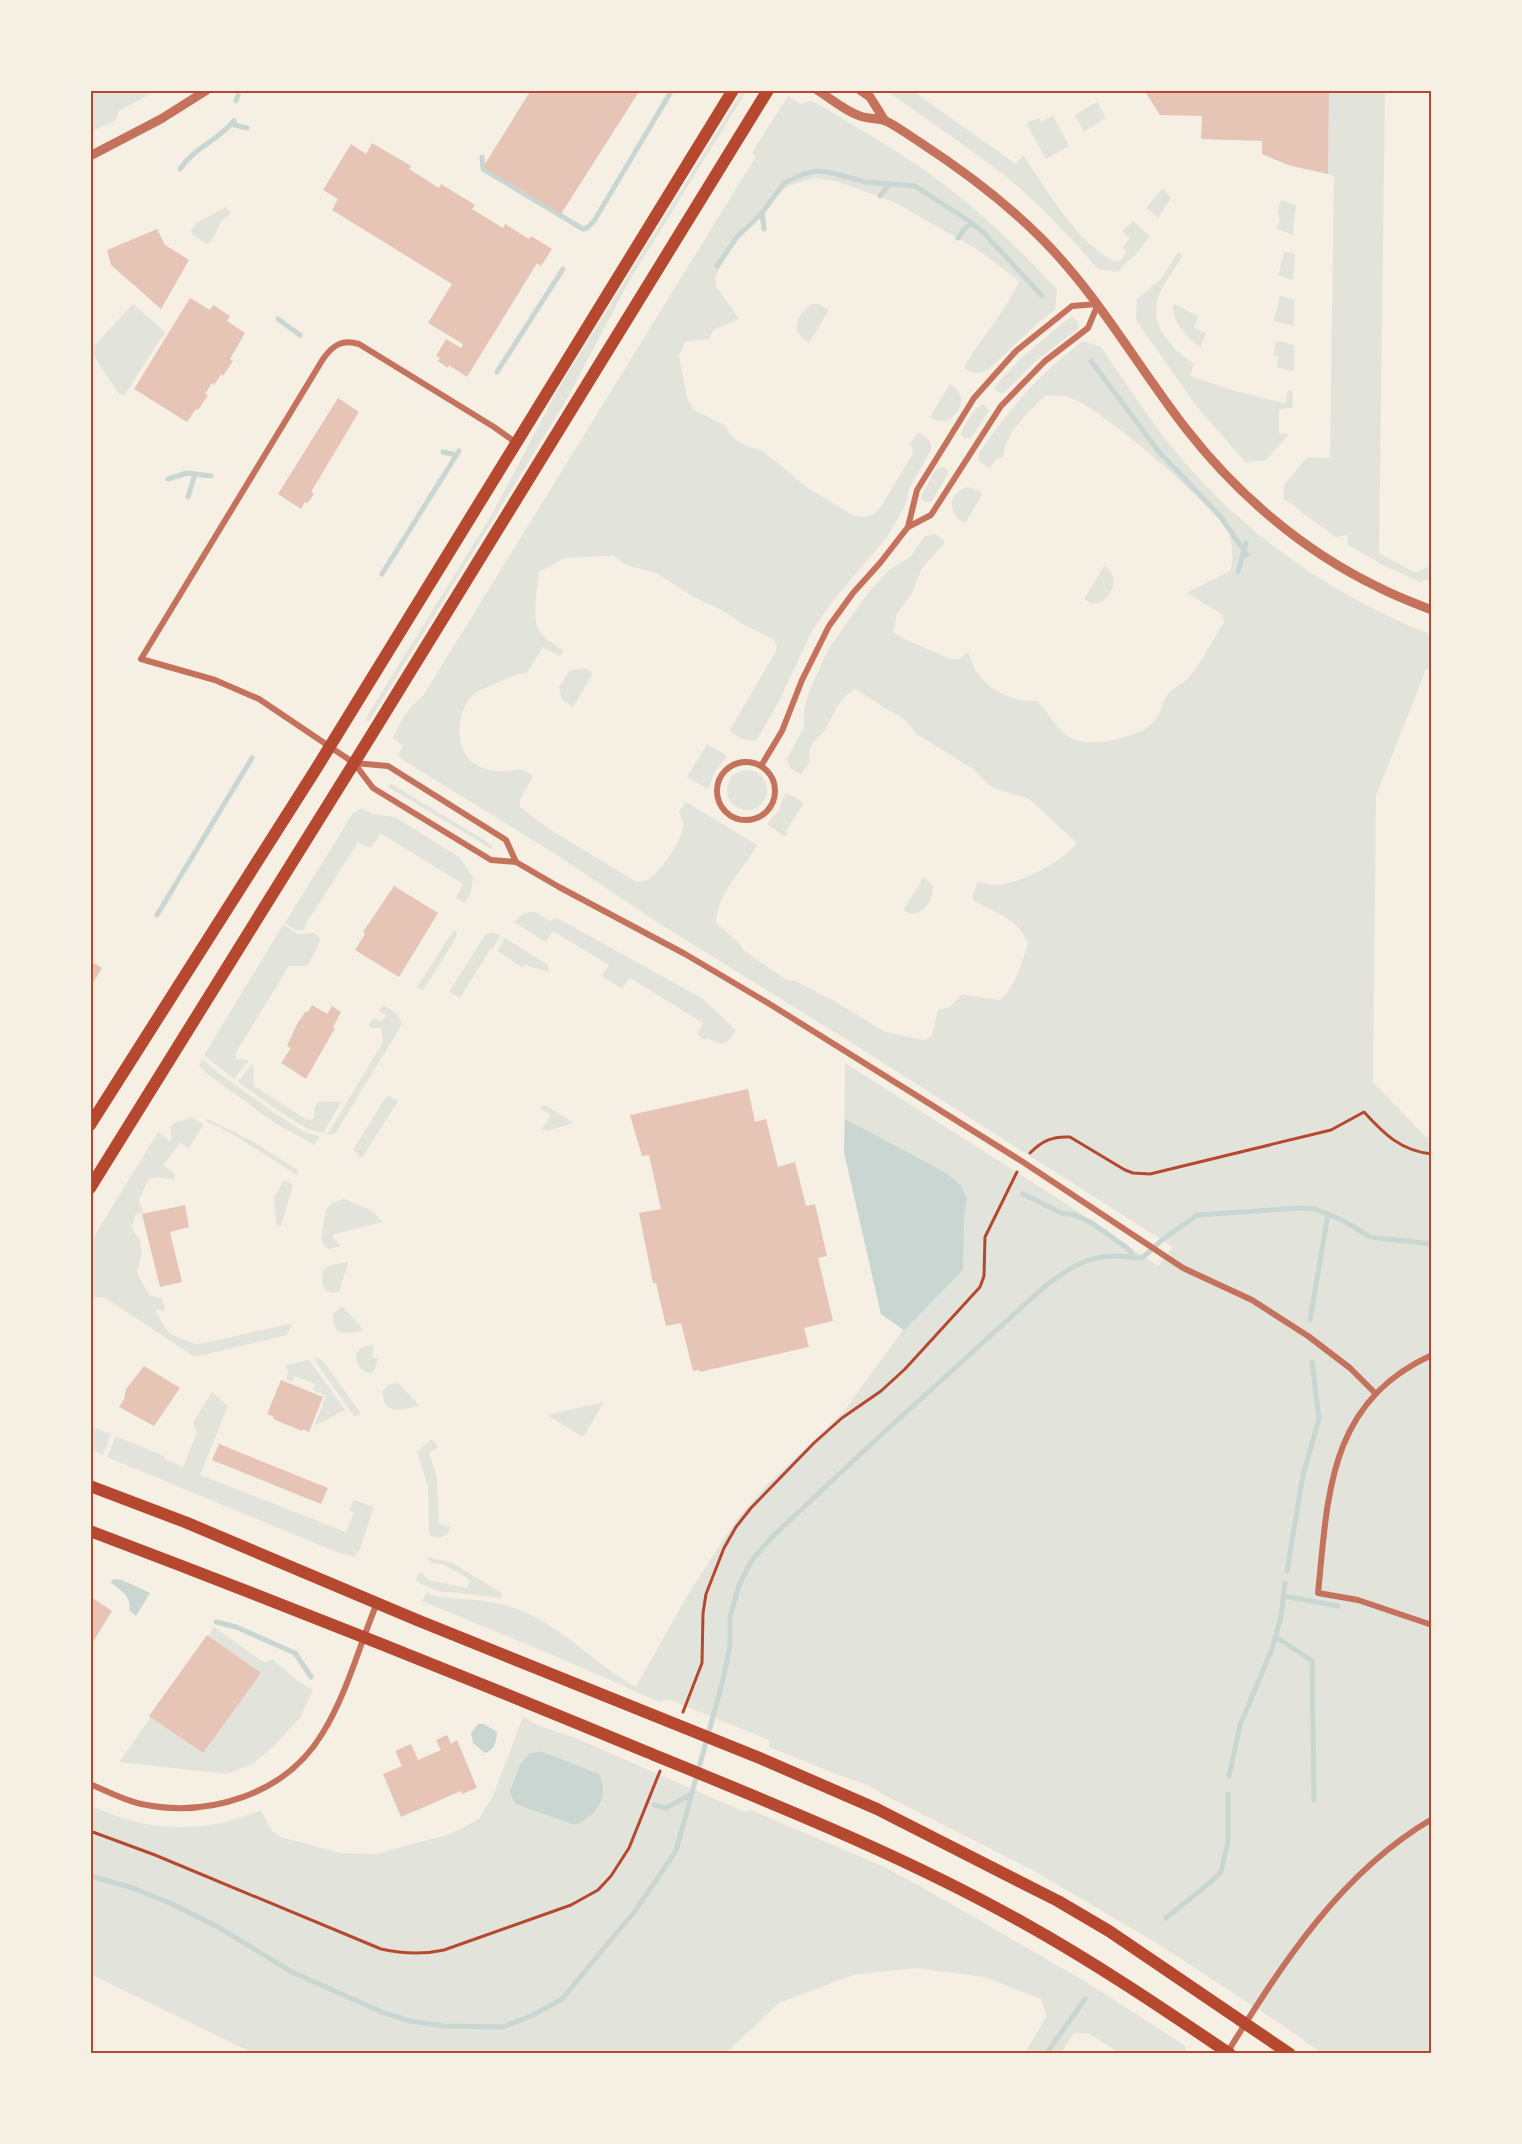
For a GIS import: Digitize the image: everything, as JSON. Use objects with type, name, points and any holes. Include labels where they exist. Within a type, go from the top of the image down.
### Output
[{"type":"main road","points":[[90,1125],[329,745],[733,90]]},
{"type":"main road","points":[[90,1188],[768,90]]},
{"type":"main road","points":[[90,1486],[185,1522],[657,1718],[762,1759],[907,1823],[1059,1901],[1109,1931],[1290,2054]]},
{"type":"main road","points":[[90,1531],[363,1637],[645,1751],[911,1864],[1022,1921],[1141,1994],[1228,2053]]},
{"type":"street","points":[[90,156],[161,119],[207,90]]},
{"type":"street","points":[[817,90],[859,116],[885,121],[941,156],[1001,201],[1055,253],[1098,304],[1185,428],[1250,499],[1290,532],[1330,560],[1377,587],[1432,610]]},
{"type":"street","points":[[860,90],[870,97],[885,121]]},
{"type":"street","points":[[908,527],[931,515],[1001,406],[1045,361],[1088,328],[1098,304]]},
{"type":"street","points":[[761,766],[782,731],[802,680],[829,626],[853,593],[908,527],[917,490],[979,391],[1016,351],[1072,306],[1098,304]]},
{"type":"street","points":[[515,442],[359,344],[342,342],[336,345],[323,359],[141,659],[215,680],[239,689],[273,708],[354,763],[373,788],[491,860],[516,862],[722,976],[1023,1162],[1183,1268],[1252,1300],[1335,1355],[1376,1394]]},
{"type":"street","points":[[744,762],[761,766],[768,772],[775,789],[770,806],[757,818],[739,819],[730,815],[719,802],[717,793],[721,775],[727,769],[744,762]]},
{"type":"street","points":[[354,763],[388,766],[506,840],[516,862]]},
{"type":"street","points":[[1432,1355],[1410,1367],[1376,1394],[1350,1429],[1337,1458],[1329,1500],[1318,1593],[1358,1600],[1432,1625]]},
{"type":"street","points":[[90,1784],[126,1800],[180,1809],[223,1804],[257,1791],[296,1765],[321,1736],[335,1708],[377,1602]]},
{"type":"street","points":[[1228,2053],[1284,1964],[1346,1887],[1388,1848],[1432,1819]]},
{"type":"path","points":[[1030,1153],[1044,1141],[1060,1136],[1070,1137],[1125,1170],[1150,1174],[1331,1130],[1364,1112],[1396,1143],[1418,1153],[1432,1154]]},
{"type":"path","points":[[682,1715],[702,1663],[703,1604],[730,1535],[751,1508],[814,1443],[842,1418],[881,1391],[905,1370],[980,1287],[984,1276],[985,1237],[1017,1172]]},
{"type":"path","points":[[90,1831],[155,1855],[381,1949],[424,1954],[444,1950],[571,1905],[598,1890],[611,1876],[629,1848],[663,1763]]},
{"type":"shaded area","points":[[90,90],[157,90],[119,111],[117,119],[90,132]]},
{"type":"shaded area","points":[[743,90],[747,90],[628,283],[567,399],[370,720],[366,721],[491,516],[557,391]]},
{"type":"shaded area","points":[[886,90],[919,90],[917,94],[1016,164],[1023,155],[1077,230],[1090,244],[1117,262],[1127,252],[1122,248],[1130,238],[1122,231],[1133,221],[1150,236],[1136,254],[1117,272],[1098,269],[1053,220],[1004,175]]},
{"type":"shaded area","points":[[1329,90],[1385,90],[1379,553],[1416,573],[1432,565],[1432,577],[1420,582],[1348,545],[1347,535],[1335,537],[1283,498],[1284,485],[1307,457],[1330,458],[1334,176],[1328,174]]},
{"type":"shaded area","points":[[788,96],[800,104],[810,101],[818,104],[899,153],[961,198],[1003,235],[1057,289],[1055,310],[989,369],[973,373],[964,368],[1007,304],[1019,281],[978,250],[894,202],[836,181],[815,178],[788,186],[733,244],[715,277],[716,286],[739,319],[713,330],[709,339],[685,342],[679,356],[687,398],[694,410],[726,426],[730,434],[738,441],[761,450],[808,488],[854,516],[865,517],[874,514],[881,507],[913,453],[909,445],[917,433],[921,433],[930,441],[931,450],[909,489],[905,506],[887,537],[831,603],[812,631],[778,703],[757,739],[750,741],[742,739],[730,730],[775,653],[777,647],[774,639],[692,596],[656,573],[626,565],[614,556],[564,558],[539,572],[535,617],[539,630],[544,636],[564,651],[560,656],[543,647],[527,673],[501,681],[472,696],[464,708],[460,722],[460,738],[464,752],[472,762],[483,768],[502,771],[521,770],[533,776],[520,800],[520,807],[549,829],[635,881],[642,882],[649,879],[670,855],[682,832],[683,822],[679,812],[686,802],[757,845],[726,892],[717,912],[716,923],[740,944],[743,950],[785,979],[798,982],[834,1001],[885,1032],[924,1040],[932,1036],[938,1010],[950,1007],[962,994],[999,1000],[1010,989],[1021,966],[1028,943],[1011,921],[973,900],[978,882],[997,885],[1030,876],[1061,858],[1077,843],[1029,799],[989,785],[973,769],[917,734],[903,718],[855,689],[841,702],[823,733],[813,742],[809,755],[810,762],[801,774],[790,768],[787,759],[804,727],[804,710],[808,694],[829,648],[868,593],[889,570],[910,557],[925,536],[935,534],[945,541],[944,544],[922,568],[911,595],[896,615],[895,628],[892,631],[904,639],[950,659],[959,659],[968,652],[976,672],[990,686],[1012,698],[1037,701],[1066,735],[1080,741],[1091,742],[1103,742],[1129,736],[1150,725],[1156,719],[1168,694],[1191,675],[1224,623],[1220,613],[1187,593],[1230,571],[1232,551],[1227,530],[1179,479],[1087,406],[1070,398],[1046,395],[1013,431],[1003,457],[996,459],[990,469],[978,460],[979,453],[1014,406],[1067,353],[1083,341],[1101,347],[1181,458],[1235,514],[1265,539],[1296,562],[1361,603],[1432,635],[1432,671],[1426,669],[1376,796],[1373,1082],[1426,1137],[1432,1138],[1432,2054],[1323,2054],[1155,1942],[1029,1868],[868,1785],[769,1747],[769,1740],[668,1699],[659,1702],[422,1601],[427,1592],[435,1596],[487,1602],[517,1609],[548,1624],[606,1668],[636,1687],[687,1596],[736,1520],[765,1487],[844,1411],[903,1330],[881,1314],[844,1152],[845,1063],[1065,1203],[1158,1266],[1173,1247],[660,924],[560,857],[398,755],[403,745],[393,738],[402,720],[409,709],[423,696],[755,158],[753,151]]},
{"type":"shaded area","points":[[1097,102],[1106,118],[1084,132],[1075,115]]},
{"type":"shaded area","points":[[1053,116],[1069,146],[1046,159],[1027,125],[1028,122],[1039,118],[1041,122]]},
{"type":"shaded area","points":[[1163,188],[1171,198],[1158,218],[1146,208]]},
{"type":"shaded area","points":[[1281,200],[1296,205],[1293,235],[1277,229],[1280,218],[1277,213]]},
{"type":"shaded area","points":[[226,207],[231,213],[221,221],[211,242],[207,244],[193,235],[191,231],[196,223]]},
{"type":"shaded area","points":[[1178,252],[1182,257],[1163,286],[1156,306],[1156,316],[1169,342],[1194,363],[1190,376],[1235,391],[1285,403],[1288,390],[1293,392],[1292,408],[1279,409],[1279,433],[1289,434],[1265,461],[1246,463],[1197,407],[1136,320],[1137,299],[1161,279]]},
{"type":"shaded area","points":[[1284,252],[1295,254],[1293,280],[1278,276]]},
{"type":"shaded area","points":[[1280,296],[1294,300],[1294,326],[1274,321]]},
{"type":"shaded area","points":[[133,304],[165,332],[124,396],[119,394],[90,350]]},
{"type":"shaded area","points":[[812,304],[819,304],[829,310],[809,343],[799,334],[797,324],[802,313]]},
{"type":"shaded area","points":[[1174,304],[1198,316],[1194,328],[1206,333],[1201,347],[1177,323],[1173,310]]},
{"type":"shaded area","points":[[1073,317],[1079,323],[1077,330],[1038,359],[1005,392],[1002,394],[995,390],[995,386],[1020,359]]},
{"type":"shaded area","points":[[1276,342],[1294,345],[1294,370],[1276,367],[1279,356],[1273,355]]},
{"type":"shaded area","points":[[950,384],[961,397],[961,404],[952,417],[938,421],[930,417]]},
{"type":"shaded area","points":[[983,404],[989,411],[971,438],[964,438],[961,433],[976,409]]},
{"type":"shaded area","points":[[942,467],[948,470],[948,474],[931,502],[928,503],[921,499],[922,495],[935,470]]},
{"type":"shaded area","points":[[969,487],[981,492],[982,495],[966,522],[963,522],[954,512],[952,502],[957,493]]},
{"type":"shaded area","points":[[1104,566],[1112,574],[1114,584],[1102,602],[1092,604],[1084,599]]},
{"type":"shaded area","points":[[584,668],[593,673],[573,707],[562,700],[559,687],[569,671]]},
{"type":"shaded area","points":[[707,744],[726,755],[726,758],[715,771],[709,787],[706,788],[687,777]]},
{"type":"shaded area","points":[[747,770],[761,776],[767,790],[761,804],[747,810],[733,804],[727,790],[733,776]]},
{"type":"shaded area","points":[[390,783],[492,845],[492,849],[388,787]]},
{"type":"shaded area","points":[[787,793],[804,803],[785,832],[788,834],[784,836],[767,824],[779,810]]},
{"type":"shaded area","points":[[362,808],[372,814],[395,817],[459,857],[473,877],[467,900],[464,903],[456,898],[463,884],[380,833],[372,847],[358,842],[304,927],[307,928],[298,930],[285,923],[353,813]]},
{"type":"shaded area","points":[[924,877],[933,886],[931,898],[922,911],[911,914],[903,910]]},
{"type":"shaded area","points":[[536,912],[549,921],[557,918],[703,999],[736,1030],[724,1043],[717,1043],[707,1038],[705,1040],[697,1034],[703,1023],[630,978],[622,989],[602,976],[609,965],[553,931],[544,941],[514,922],[523,914]]},
{"type":"shaded area","points":[[283,925],[298,934],[316,934],[320,939],[317,949],[307,966],[289,966],[236,1052],[236,1059],[249,1060],[234,1079],[204,1055]]},
{"type":"shaded area","points":[[453,931],[456,931],[457,936],[422,990],[417,987]]},
{"type":"shaded area","points":[[492,932],[500,935],[460,998],[449,992],[485,935]]},
{"type":"shaded area","points":[[505,938],[548,965],[549,972],[525,965],[523,968],[497,951]]},
{"type":"shaded area","points":[[383,1005],[396,1013],[401,1026],[335,1134],[327,1135],[383,1042],[381,1028],[371,1028],[369,1025],[374,1018],[382,1022],[386,1015],[379,1011]]},
{"type":"shaded area","points":[[202,1059],[276,1114],[306,1133],[320,1136],[314,1145],[272,1121],[206,1073],[199,1065]]},
{"type":"shaded area","points":[[253,1063],[254,1086],[307,1120],[314,1119],[315,1106],[318,1102],[342,1101],[323,1133],[308,1129],[283,1114],[238,1082]]},
{"type":"shaded area","points":[[387,1095],[398,1101],[362,1158],[353,1150]]},
{"type":"shaded area","points":[[542,1105],[574,1123],[546,1131],[542,1129],[551,1115],[541,1109]]},
{"type":"shaded area","points":[[190,1117],[204,1124],[189,1148],[180,1143],[163,1165],[175,1174],[174,1180],[158,1177],[149,1179],[139,1199],[143,1213],[135,1215],[133,1225],[130,1225],[140,1241],[142,1252],[137,1273],[149,1295],[162,1299],[165,1311],[155,1309],[172,1335],[196,1344],[293,1323],[287,1335],[195,1357],[105,1298],[90,1297],[90,1243],[158,1132],[171,1142],[171,1126]]},
{"type":"shaded area","points":[[207,1119],[252,1141],[298,1170],[297,1175],[229,1132],[206,1121]]},
{"type":"shaded area","points":[[845,1119],[948,1174],[960,1185],[967,1198],[964,1217],[963,1270],[904,1330],[881,1314],[844,1152]]},
{"type":"shaded area","points":[[284,1180],[293,1185],[281,1226],[279,1226],[276,1223],[274,1197]]},
{"type":"shaded area","points":[[344,1199],[371,1210],[383,1222],[335,1234],[332,1236],[341,1246],[329,1249],[324,1246],[321,1239],[326,1210],[332,1203]]},
{"type":"shaded area","points":[[348,1262],[340,1290],[334,1293],[326,1291],[322,1282],[323,1270],[330,1265]]},
{"type":"shaded area","points":[[341,1307],[364,1330],[352,1333],[338,1331],[333,1322],[333,1314]]},
{"type":"shaded area","points":[[374,1344],[372,1357],[378,1359],[374,1371],[369,1373],[359,1366],[356,1354],[361,1348]]},
{"type":"shaded area","points":[[315,1359],[323,1361],[360,1412],[359,1415],[354,1416],[318,1365]]},
{"type":"shaded area","points":[[309,1360],[345,1410],[314,1426],[326,1396],[313,1390],[315,1384],[295,1376],[292,1382],[286,1379],[288,1371],[285,1365]]},
{"type":"shaded area","points":[[398,1383],[418,1406],[399,1410],[389,1408],[383,1390],[390,1384]]},
{"type":"shaded area","points":[[212,1392],[228,1406],[200,1475],[346,1532],[354,1513],[349,1510],[354,1500],[374,1507],[360,1549],[355,1557],[339,1553],[107,1457],[116,1436],[164,1456],[165,1459],[183,1467],[197,1433],[193,1422]]},
{"type":"shaded area","points":[[604,1402],[583,1437],[549,1416],[551,1414]]},
{"type":"shaded area","points":[[90,1426],[111,1434],[103,1455],[90,1450]]},
{"type":"shaded area","points":[[432,1439],[438,1448],[429,1452],[437,1478],[439,1524],[450,1527],[447,1535],[439,1538],[431,1536],[429,1531],[428,1486],[417,1452]]},
{"type":"shaded area","points":[[426,1557],[451,1562],[503,1594],[500,1598],[443,1592],[425,1586],[416,1581],[418,1574],[422,1573],[428,1580],[468,1588],[469,1579],[442,1564],[431,1563]]},
{"type":"shaded area","points":[[114,1579],[122,1580],[150,1593],[136,1616],[129,1610],[127,1597],[110,1582]]},
{"type":"shaded area","points":[[214,1627],[265,1663],[272,1659],[313,1690],[300,1718],[273,1747],[255,1762],[228,1774],[119,1762],[151,1717],[203,1753],[260,1674],[208,1636]]},
{"type":"shaded area","points":[[523,1717],[745,1812],[751,1810],[882,1866],[1086,1982],[1184,2045],[1188,2054],[1121,2054],[1090,2034],[1074,2033],[1060,2054],[1024,2054],[1047,2016],[1041,1999],[984,1977],[915,1968],[853,1975],[779,2003],[725,2054],[255,2054],[90,1974],[90,1805],[132,1821],[175,1827],[218,1824],[261,1810],[272,1831],[281,1837],[340,1853],[376,1854],[450,1834],[478,1820],[493,1796]]},
{"type":"shaded area","points":[[478,1724],[484,1724],[497,1732],[493,1748],[485,1753],[473,1743],[471,1733]]},
{"type":"shaded area","points":[[540,1751],[599,1774],[603,1790],[602,1798],[595,1811],[583,1821],[575,1825],[516,1804],[512,1798],[510,1791],[521,1763],[529,1754]]},
{"type":"building","points":[[531,90],[640,90],[561,214],[483,167]]},
{"type":"building","points":[[1144,90],[1329,90],[1328,174],[1288,165],[1262,154],[1262,141],[1201,139],[1202,116],[1160,115]]},
{"type":"building","points":[[372,143],[411,166],[409,169],[439,188],[441,184],[475,205],[472,209],[503,228],[505,224],[529,239],[531,236],[552,249],[541,266],[537,263],[467,377],[449,365],[448,368],[438,361],[440,358],[436,356],[446,339],[461,348],[463,344],[428,323],[452,284],[332,210],[338,199],[323,190],[351,144],[366,154]]},
{"type":"building","points":[[157,229],[165,245],[189,260],[161,309],[111,265],[107,250]]},
{"type":"building","points":[[190,298],[210,310],[213,305],[230,316],[227,321],[245,333],[230,359],[233,361],[223,376],[221,374],[214,385],[212,383],[205,394],[208,395],[187,422],[134,389]]},
{"type":"building","points":[[338,398],[359,412],[311,492],[314,494],[301,509],[278,494]]},
{"type":"building","points":[[394,886],[438,913],[399,977],[355,950],[365,934],[363,932]]},
{"type":"building","points":[[90,961],[102,968],[90,988]]},
{"type":"building","points":[[312,1005],[327,1014],[332,1006],[341,1012],[333,1027],[335,1028],[306,1079],[281,1063],[291,1048],[287,1046],[297,1024]]},
{"type":"building","points":[[748,1089],[755,1122],[766,1119],[778,1167],[795,1162],[806,1206],[815,1204],[827,1256],[818,1258],[833,1321],[804,1328],[809,1347],[700,1372],[699,1370],[693,1371],[681,1323],[666,1326],[656,1283],[653,1283],[639,1213],[661,1209],[649,1155],[642,1156],[630,1115]]},
{"type":"building","points":[[185,1205],[189,1227],[170,1232],[182,1282],[160,1287],[142,1214]]},
{"type":"building","points":[[144,1366],[180,1388],[154,1426],[119,1407],[126,1389]]},
{"type":"building","points":[[281,1380],[323,1397],[309,1432],[273,1419],[274,1417],[267,1414]]},
{"type":"building","points":[[219,1444],[328,1488],[321,1504],[212,1460]]},
{"type":"building","points":[[90,1596],[112,1611],[90,1647]]},
{"type":"building","points":[[207,1635],[261,1673],[203,1753],[149,1716]]},
{"type":"building","points":[[447,1735],[451,1744],[457,1740],[477,1788],[462,1794],[461,1791],[401,1817],[383,1774],[402,1766],[395,1751],[411,1744],[418,1760],[441,1750],[436,1740]]},
{"type":"waterway","points":[[482,157],[483,169],[583,229],[587,228],[594,221],[672,90]]},
{"type":"waterway","points":[[236,101],[238,95]]},
{"type":"waterway","points":[[180,169],[192,155],[234,121]]},
{"type":"waterway","points":[[231,124],[247,128]]},
{"type":"waterway","points":[[764,229],[762,213],[784,183],[803,174],[816,171],[828,172],[866,182],[915,186],[984,233],[1042,296]]},
{"type":"waterway","points":[[880,196],[889,185]]},
{"type":"waterway","points":[[717,266],[737,237],[762,213]]},
{"type":"waterway","points":[[958,238],[966,227],[973,224]]},
{"type":"waterway","points":[[497,372],[563,269]]},
{"type":"waterway","points":[[278,319],[300,335]]},
{"type":"waterway","points":[[1091,361],[1159,452],[1221,517],[1247,555]]},
{"type":"waterway","points":[[382,574],[459,451]]},
{"type":"waterway","points":[[443,452],[456,455]]},
{"type":"waterway","points":[[168,479],[187,473],[211,476]]},
{"type":"waterway","points":[[188,497],[195,474]]},
{"type":"waterway","points":[[1238,572],[1246,543]]},
{"type":"waterway","points":[[157,915],[252,758]]},
{"type":"waterway","points":[[1023,1194],[1061,1213],[1075,1215],[1092,1223],[1127,1248],[1135,1258]]},
{"type":"waterway","points":[[90,1876],[133,1888],[170,1903],[218,1927],[292,1972],[384,2013],[410,2021],[443,2026],[503,2027],[533,2015],[562,1999],[635,1911],[676,1851],[722,1684],[730,1646],[730,1617],[739,1585],[752,1560],[771,1538],[869,1446],[1044,1287],[1068,1270],[1094,1259],[1113,1256],[1142,1258],[1162,1240],[1197,1215],[1315,1209],[1344,1221],[1370,1237],[1432,1244]]},
{"type":"waterway","points":[[1310,1320],[1328,1214]]},
{"type":"waterway","points":[[1287,1571],[1303,1475],[1319,1419],[1312,1362]]},
{"type":"waterway","points":[[1229,1776],[1240,1725],[1272,1649],[1281,1617],[1285,1583]]},
{"type":"waterway","points":[[1284,1596],[1338,1606]]},
{"type":"waterway","points":[[216,1622],[236,1627],[295,1653],[311,1677]]},
{"type":"waterway","points":[[1276,1637],[1312,1661],[1314,1800]]},
{"type":"waterway","points":[[654,1805],[666,1808],[692,1794]]},
{"type":"waterway","points":[[1166,1918],[1221,1872],[1228,1842],[1228,1794]]},
{"type":"waterway","points":[[1046,2054],[1085,1999]]}]
